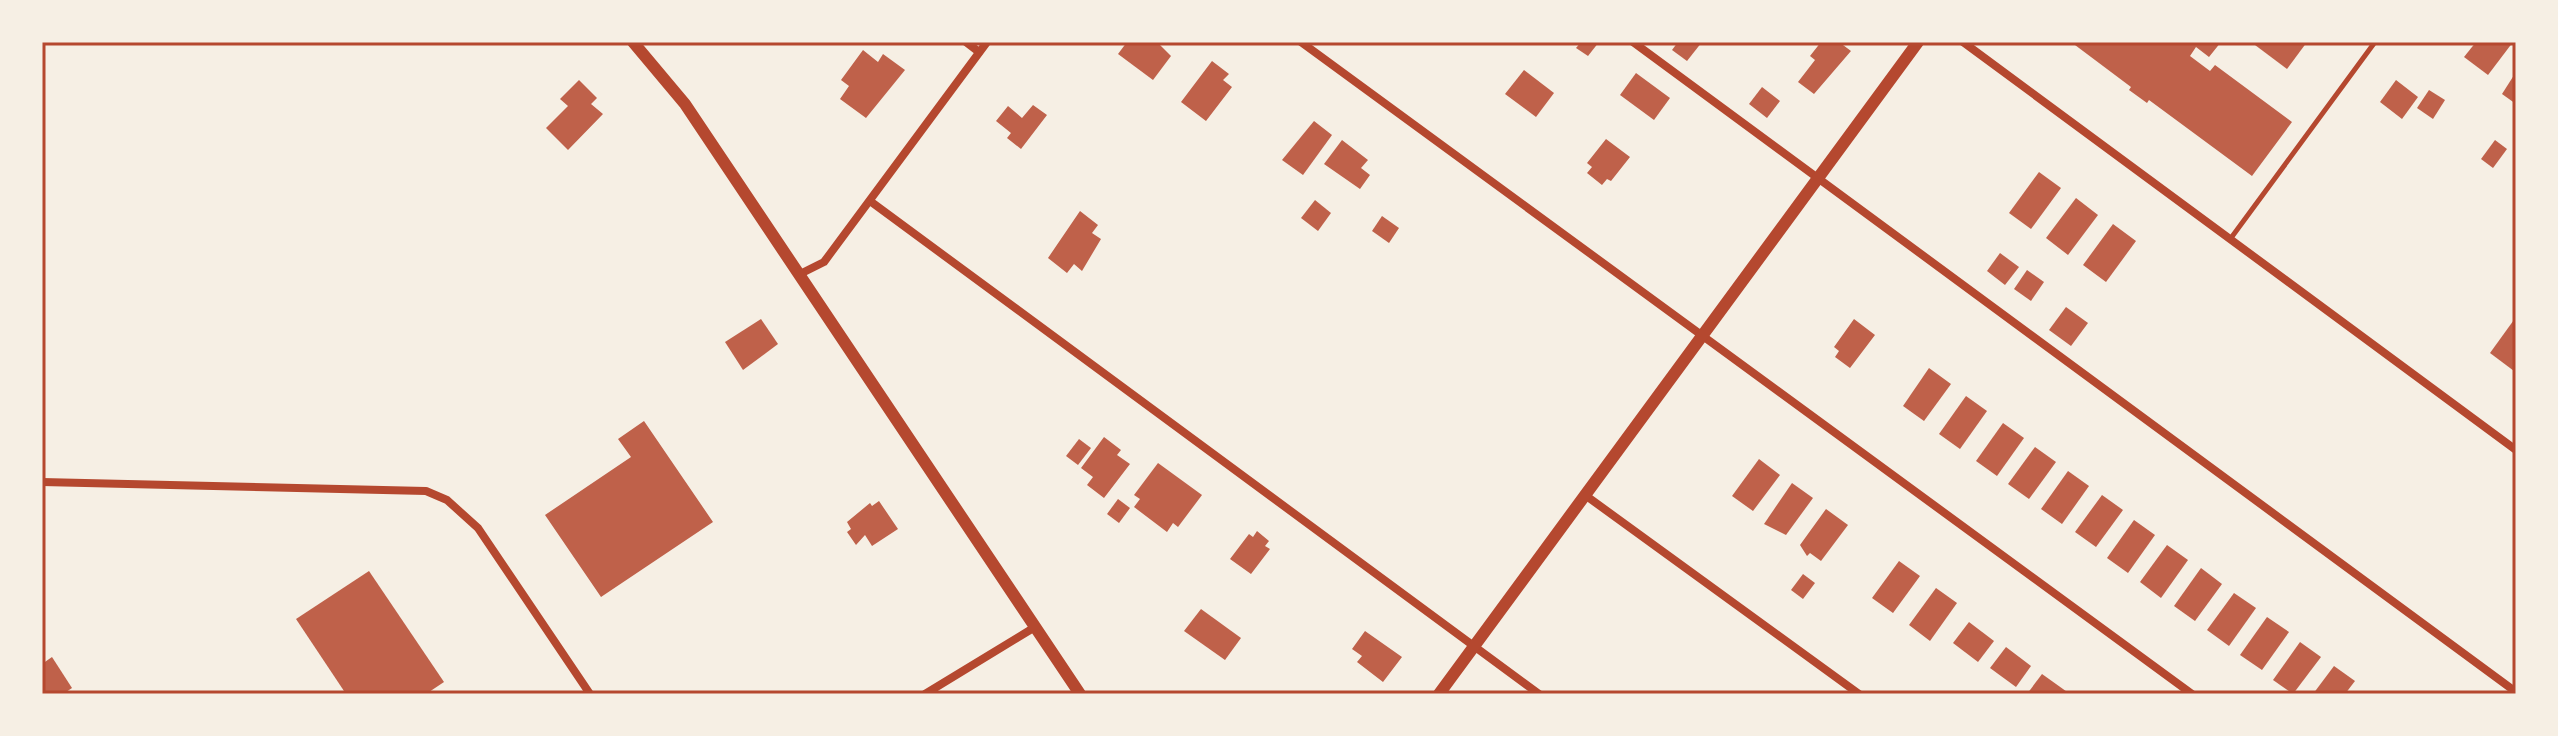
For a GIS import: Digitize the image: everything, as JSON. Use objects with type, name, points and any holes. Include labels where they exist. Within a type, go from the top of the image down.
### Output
[{"type":"street","points":[[633,42],[685,104],[1080,694]]},
{"type":"street","points":[[966,42],[979,52]]},
{"type":"street","points":[[800,274],[824,262],[987,42]]},
{"type":"street","points":[[1301,42],[2192,694]]},
{"type":"street","points":[[1633,42],[2516,692]]},
{"type":"street","points":[[1439,694],[1918,42]]},
{"type":"street","points":[[1963,42],[2516,450]]},
{"type":"street","points":[[870,201],[1539,694]]},
{"type":"street","points":[[42,482],[426,491],[447,500],[478,528],[590,694]]},
{"type":"street","points":[[1585,495],[1859,694]]},
{"type":"street","points":[[925,694],[1035,627]]},
{"type":"lane","points":[[2231,238],[2375,42]]},
{"type":"building","points":[[1127,42],[1157,42],[1171,56],[1153,80],[1118,54]]},
{"type":"building","points":[[1581,42],[1599,42],[1588,56],[1576,48]]},
{"type":"building","points":[[1678,42],[1702,42],[1687,61],[1672,50]]},
{"type":"building","points":[[1821,42],[1839,42],[1851,51],[1814,94],[1798,82],[1815,60],[1810,56]]},
{"type":"building","points":[[2071,42],[2221,42],[2209,57],[2196,47],[2190,56],[2210,71],[2215,65],[2292,122],[2252,176],[2149,100],[2147,103],[2129,90],[2131,87]]},
{"type":"building","points":[[2251,42],[2307,42],[2287,69]]},
{"type":"building","points":[[2476,42],[2513,42],[2488,75],[2464,57]]},
{"type":"building","points":[[863,50],[878,62],[883,54],[905,70],[866,118],[840,99],[849,86],[841,80]]},
{"type":"building","points":[[1212,61],[1229,74],[1223,80],[1232,87],[1206,121],[1181,102]]},
{"type":"building","points":[[1524,70],[1554,93],[1536,117],[1505,94]]},
{"type":"building","points":[[2516,72],[2516,104],[2502,94]]},
{"type":"building","points":[[1636,73],[1670,98],[1654,120],[1620,95]]},
{"type":"building","points":[[579,80],[597,98],[591,104],[603,114],[568,150],[546,128],[568,106],[560,99]]},
{"type":"building","points":[[2396,80],[2418,97],[2402,119],[2380,102]]},
{"type":"building","points":[[1762,87],[1780,101],[1767,118],[1749,104]]},
{"type":"building","points":[[2429,90],[2445,100],[2433,119],[2417,108]]},
{"type":"building","points":[[1033,105],[1047,115],[1021,149],[1007,138],[1011,133],[996,121],[1008,106],[1022,118]]},
{"type":"building","points":[[1314,121],[1332,135],[1303,175],[1282,160]]},
{"type":"building","points":[[1606,139],[1630,157],[1611,181],[1607,179],[1602,185],[1587,173],[1592,167],[1587,163]]},
{"type":"building","points":[[1342,140],[1368,160],[1361,168],[1370,175],[1360,189],[1324,164]]},
{"type":"building","points":[[2495,140],[2507,149],[2493,168],[2481,159]]},
{"type":"building","points":[[2039,172],[2061,188],[2031,229],[2009,213]]},
{"type":"building","points":[[2076,198],[2098,215],[2068,255],[2046,238]]},
{"type":"building","points":[[1315,200],[1331,213],[1318,231],[1301,218]]},
{"type":"building","points":[[1080,211],[1098,225],[1092,233],[1101,239],[1082,271],[1074,264],[1067,273],[1048,258]]},
{"type":"building","points":[[1382,216],[1399,228],[1389,243],[1372,231]]},
{"type":"building","points":[[2113,224],[2136,241],[2106,282],[2083,265]]},
{"type":"building","points":[[2000,253],[2019,267],[2005,285],[1987,271]]},
{"type":"building","points":[[2027,270],[2044,282],[2031,301],[2014,289]]},
{"type":"building","points":[[2066,307],[2088,323],[2071,346],[2049,330]]},
{"type":"building","points":[[2516,317],[2516,368],[2514,371],[2490,353]]},
{"type":"building","points":[[761,319],[778,344],[743,370],[725,342]]},
{"type":"building","points":[[1854,319],[1875,335],[1850,368],[1835,357],[1839,351],[1834,347]]},
{"type":"building","points":[[1929,368],[1951,384],[1924,421],[1903,406]]},
{"type":"building","points":[[1966,396],[1987,411],[1960,449],[1939,434]]},
{"type":"building","points":[[644,421],[713,522],[601,597],[545,515],[631,457],[618,439]]},
{"type":"building","points":[[2003,423],[2024,438],[1997,476],[1976,461]]},
{"type":"building","points":[[1104,437],[1121,450],[1117,455],[1130,464],[1104,498],[1087,485],[1093,477],[1081,468]]},
{"type":"building","points":[[1079,439],[1091,448],[1078,465],[1066,456]]},
{"type":"building","points":[[2035,447],[2056,462],[2029,499],[2008,484]]},
{"type":"building","points":[[1759,459],[1780,475],[1753,511],[1732,496]]},
{"type":"building","points":[[1158,463],[1202,495],[1178,527],[1173,523],[1167,532],[1134,507],[1140,499],[1134,495]]},
{"type":"building","points":[[2068,471],[2089,486],[2062,524],[2041,509]]},
{"type":"building","points":[[1792,483],[1813,498],[1786,535],[1764,524]]},
{"type":"building","points":[[2102,495],[2123,510],[2096,547],[2075,532]]},
{"type":"building","points":[[1118,499],[1130,508],[1119,523],[1107,514]]},
{"type":"building","points":[[879,501],[898,529],[872,546],[865,535],[856,545],[847,532],[851,529],[847,522],[870,503],[872,506]]},
{"type":"building","points":[[1826,509],[1848,525],[1821,561],[1810,553],[1807,556],[1800,545]]},
{"type":"building","points":[[2134,520],[2155,535],[2128,573],[2107,558]]},
{"type":"building","points":[[1257,531],[1269,541],[1265,546],[1270,549],[1251,574],[1230,559],[1249,534],[1253,537]]},
{"type":"building","points":[[2167,545],[2188,560],[2161,598],[2140,582]]},
{"type":"building","points":[[1899,561],[1920,576],[1893,613],[1872,598]]},
{"type":"building","points":[[2201,568],[2222,584],[2195,621],[2174,606]]},
{"type":"building","points":[[369,571],[444,682],[426,694],[346,694],[296,619]]},
{"type":"building","points":[[1803,574],[1815,583],[1803,599],[1791,590]]},
{"type":"building","points":[[1936,588],[1957,603],[1930,641],[1909,625]]},
{"type":"building","points":[[2234,593],[2256,608],[2229,646],[2207,630]]},
{"type":"building","points":[[1201,609],[1241,638],[1225,660],[1184,631]]},
{"type":"building","points":[[2267,617],[2289,632],[2262,670],[2240,655]]},
{"type":"building","points":[[1969,622],[1994,641],[1978,662],[1953,643]]},
{"type":"building","points":[[1365,631],[1402,657],[1383,682],[1357,662],[1362,656],[1352,649]]},
{"type":"building","points":[[2300,642],[2321,657],[2293,694],[2273,680]]},
{"type":"building","points":[[2006,647],[2031,666],[2016,687],[1990,668]]},
{"type":"building","points":[[52,657],[72,688],[63,694],[42,694],[42,664]]},
{"type":"building","points":[[2334,666],[2355,681],[2345,694],[2313,694]]},
{"type":"building","points":[[2042,674],[2070,694],[2027,694]]}]
